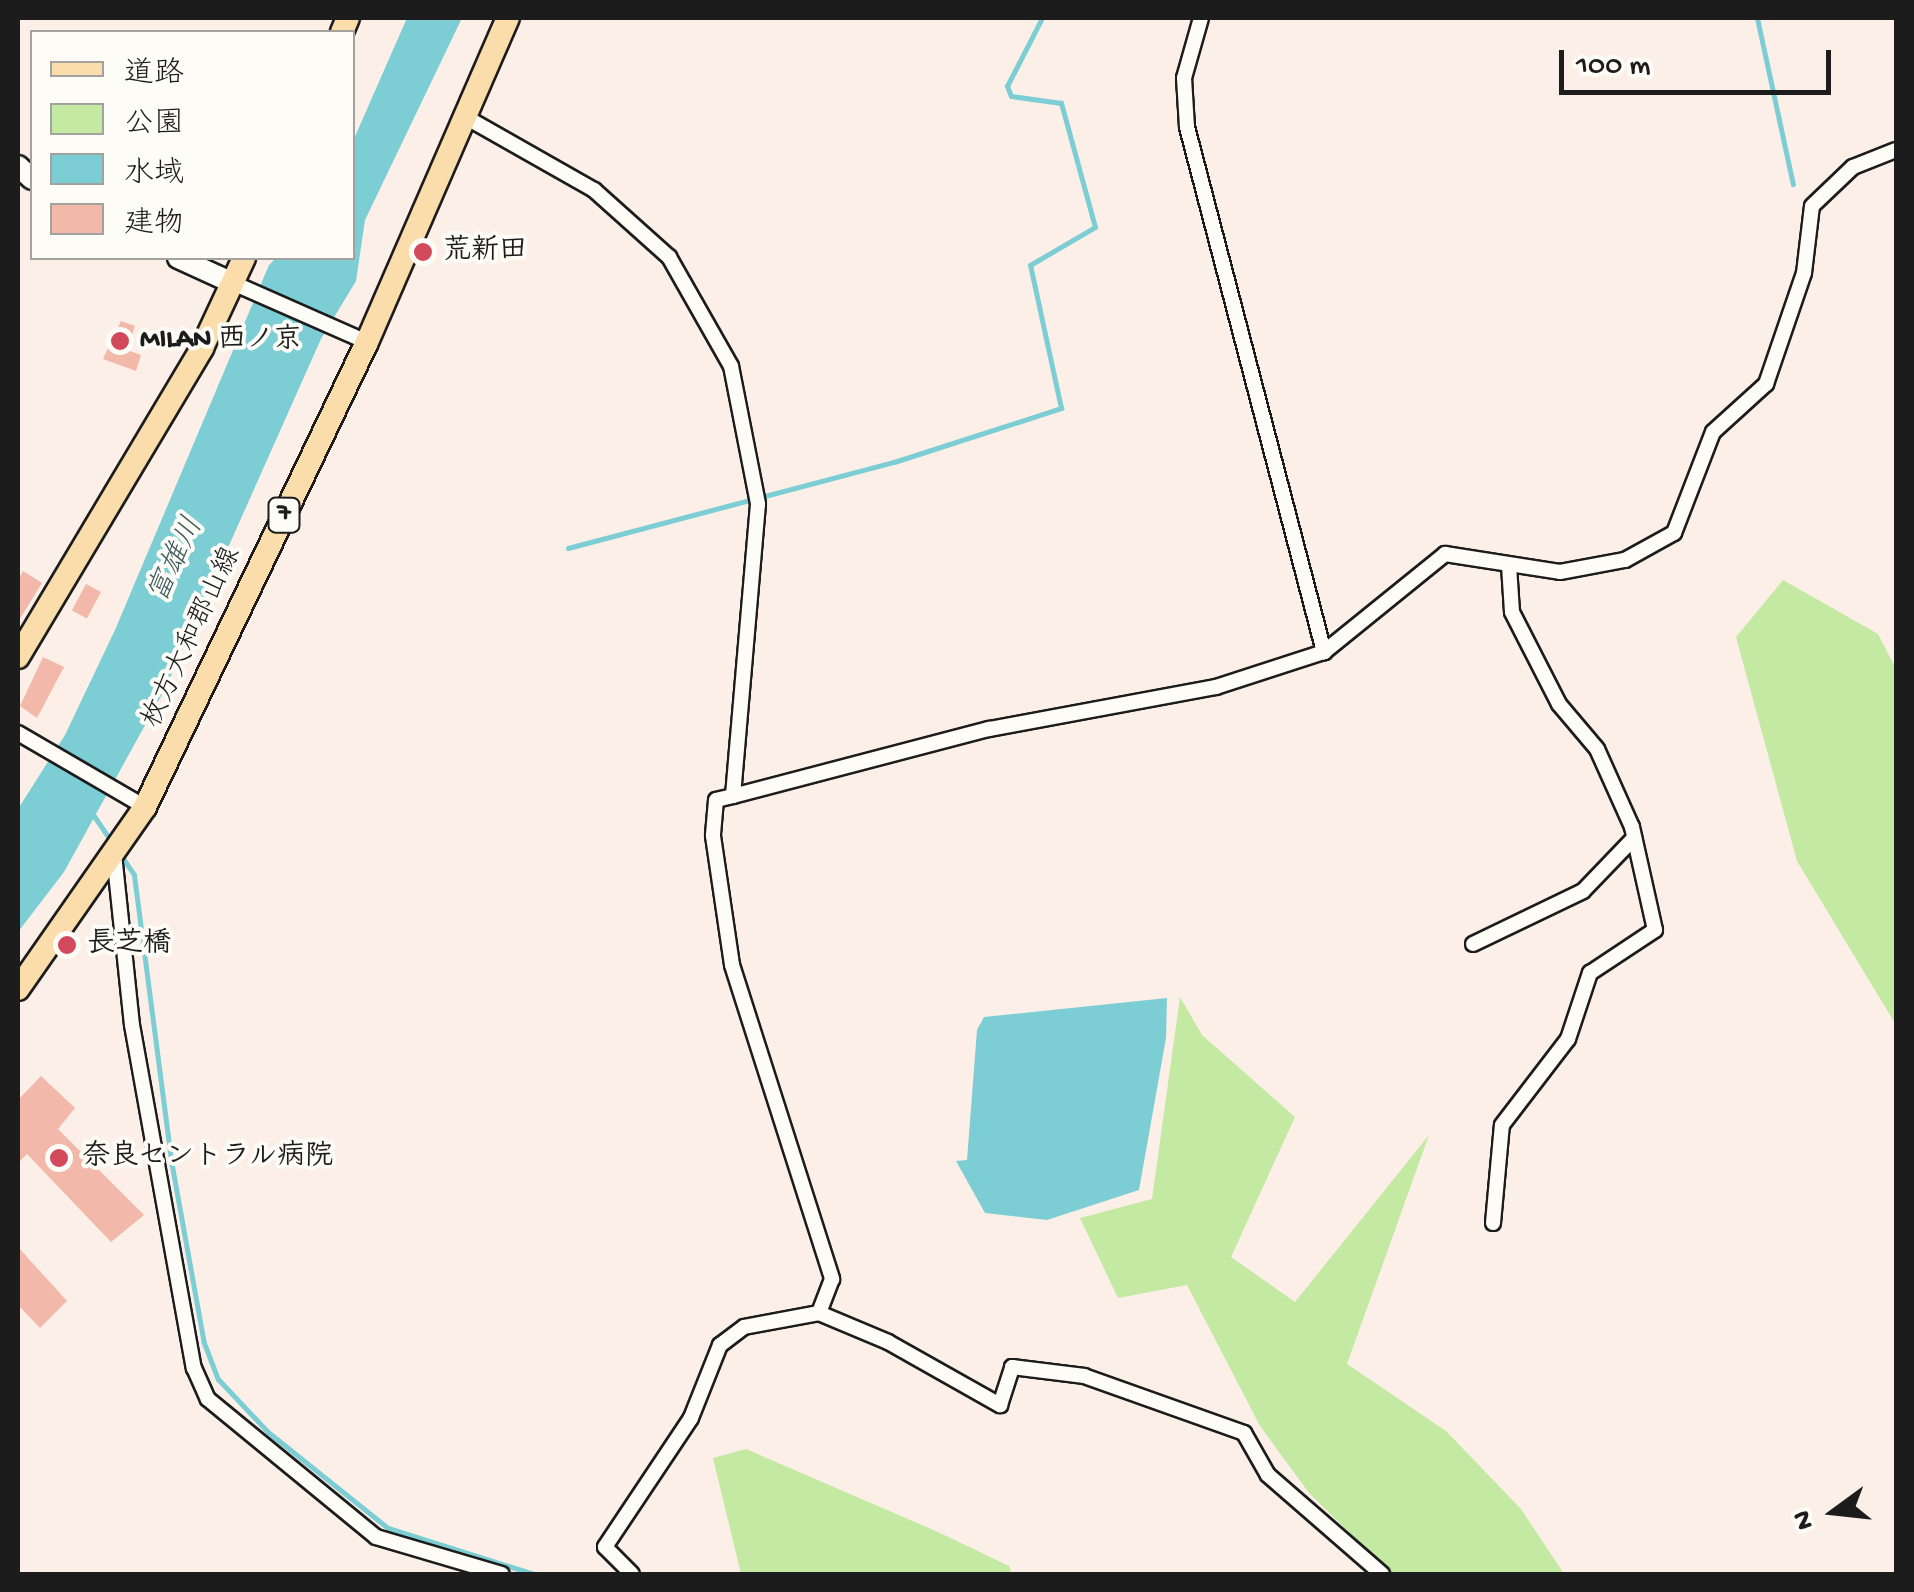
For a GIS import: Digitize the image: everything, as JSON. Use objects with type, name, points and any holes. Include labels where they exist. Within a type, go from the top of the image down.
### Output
[{"type":"main road","name":"枚方大和郡山線","points":[[18,989],[114,854],[368,342],[461,114],[508,18]]},
{"type":"main road","points":[[18,657],[241,286],[244,260]]},
{"type":"street","points":[[1201,18],[1184,78],[1186,127],[1324,652]]},
{"type":"street","points":[[461,114],[594,190],[669,256],[730,366],[758,504],[733,796]]},
{"type":"street","points":[[818,1313],[832,1280],[732,965],[712,836],[716,800],[989,729],[1216,688],[1324,652],[1445,554],[1560,572],[1625,560],[1674,533],[1713,432],[1766,384],[1804,273],[1812,206],[1853,168],[1896,150]]},
{"type":"street","points":[[182,260],[368,342]]},
{"type":"street","points":[[1492,1223],[1502,1125],[1568,1038],[1590,973],[1654,930],[1634,838],[1597,750],[1559,704],[1512,612],[1510,565]]},
{"type":"street","points":[[18,734],[138,802]]},
{"type":"street","points":[[1473,944],[1583,891],[1634,838]]},
{"type":"street","points":[[114,854],[135,1045],[194,1368],[208,1399],[376,1537],[502,1574]]},
{"type":"street","points":[[632,1574],[605,1547],[691,1418],[720,1345],[744,1327],[818,1313],[888,1342],[1000,1404],[1012,1367],[1084,1376],[1244,1433],[1268,1475],[1382,1574]]},
{"type":"green space","points":[[1783,580],[1878,634],[1896,669],[1896,1025],[1797,861],[1736,637]]},
{"type":"green space","points":[[1180,997],[1202,1035],[1295,1117],[1231,1257],[1295,1302],[1429,1135],[1347,1364],[1446,1431],[1521,1509],[1564,1574],[1392,1574],[1309,1493],[1260,1426],[1187,1285],[1118,1298],[1080,1218],[1152,1199]]},
{"type":"green space","points":[[746,1449],[938,1532],[1009,1566],[1012,1574],[741,1574],[713,1458]]},
{"type":"water","name":"富雄川","points":[[407,18],[462,18],[365,220],[356,281],[321,339],[165,689],[64,872],[18,932],[18,809],[65,735],[115,630],[269,265],[274,260],[355,260],[355,136]]},
{"type":"water","points":[[1167,998],[1166,1038],[1139,1190],[1047,1220],[985,1213],[956,1161],[967,1160],[977,1030],[984,1017]]},
{"type":"building","name":"MILAN 西ノ京","points":[[121,321],[135,326],[127,350],[141,355],[136,371],[103,359]]},
{"type":"building","points":[[23,571],[42,583],[18,622],[18,580]]},
{"type":"building","points":[[86,584],[101,592],[87,618],[72,610]]},
{"type":"building","points":[[43,657],[64,667],[37,718],[20,706]]},
{"type":"building","name":"奈良セントラル病院","points":[[41,1076],[75,1108],[58,1129],[144,1215],[111,1242],[27,1154],[18,1163],[18,1100]]},
{"type":"building","points":[[18,1247],[67,1301],[40,1328],[18,1305]]},
{"type":"waterway","points":[[568,548],[894,462],[1061,408],[1030,265],[1095,227],[1061,103],[1011,96],[1007,86],[1042,18]]},
{"type":"waterway","points":[[1757,18],[1793,184]]},
{"type":"waterway","points":[[92,813],[111,841]]},
{"type":"waterway","points":[[120,854],[134,875],[172,1166],[204,1343],[218,1379],[268,1432],[388,1528],[534,1574]]},
{"type":"place","name":"荒新田","points":[[423,252]]},
{"type":"place","name":"MILAN 西ノ京","points":[[120,341]]},
{"type":"place","name":"長芝橋","points":[[67,945]]},
{"type":"place","name":"奈良セントラル病院","points":[[59,1158]]}]
